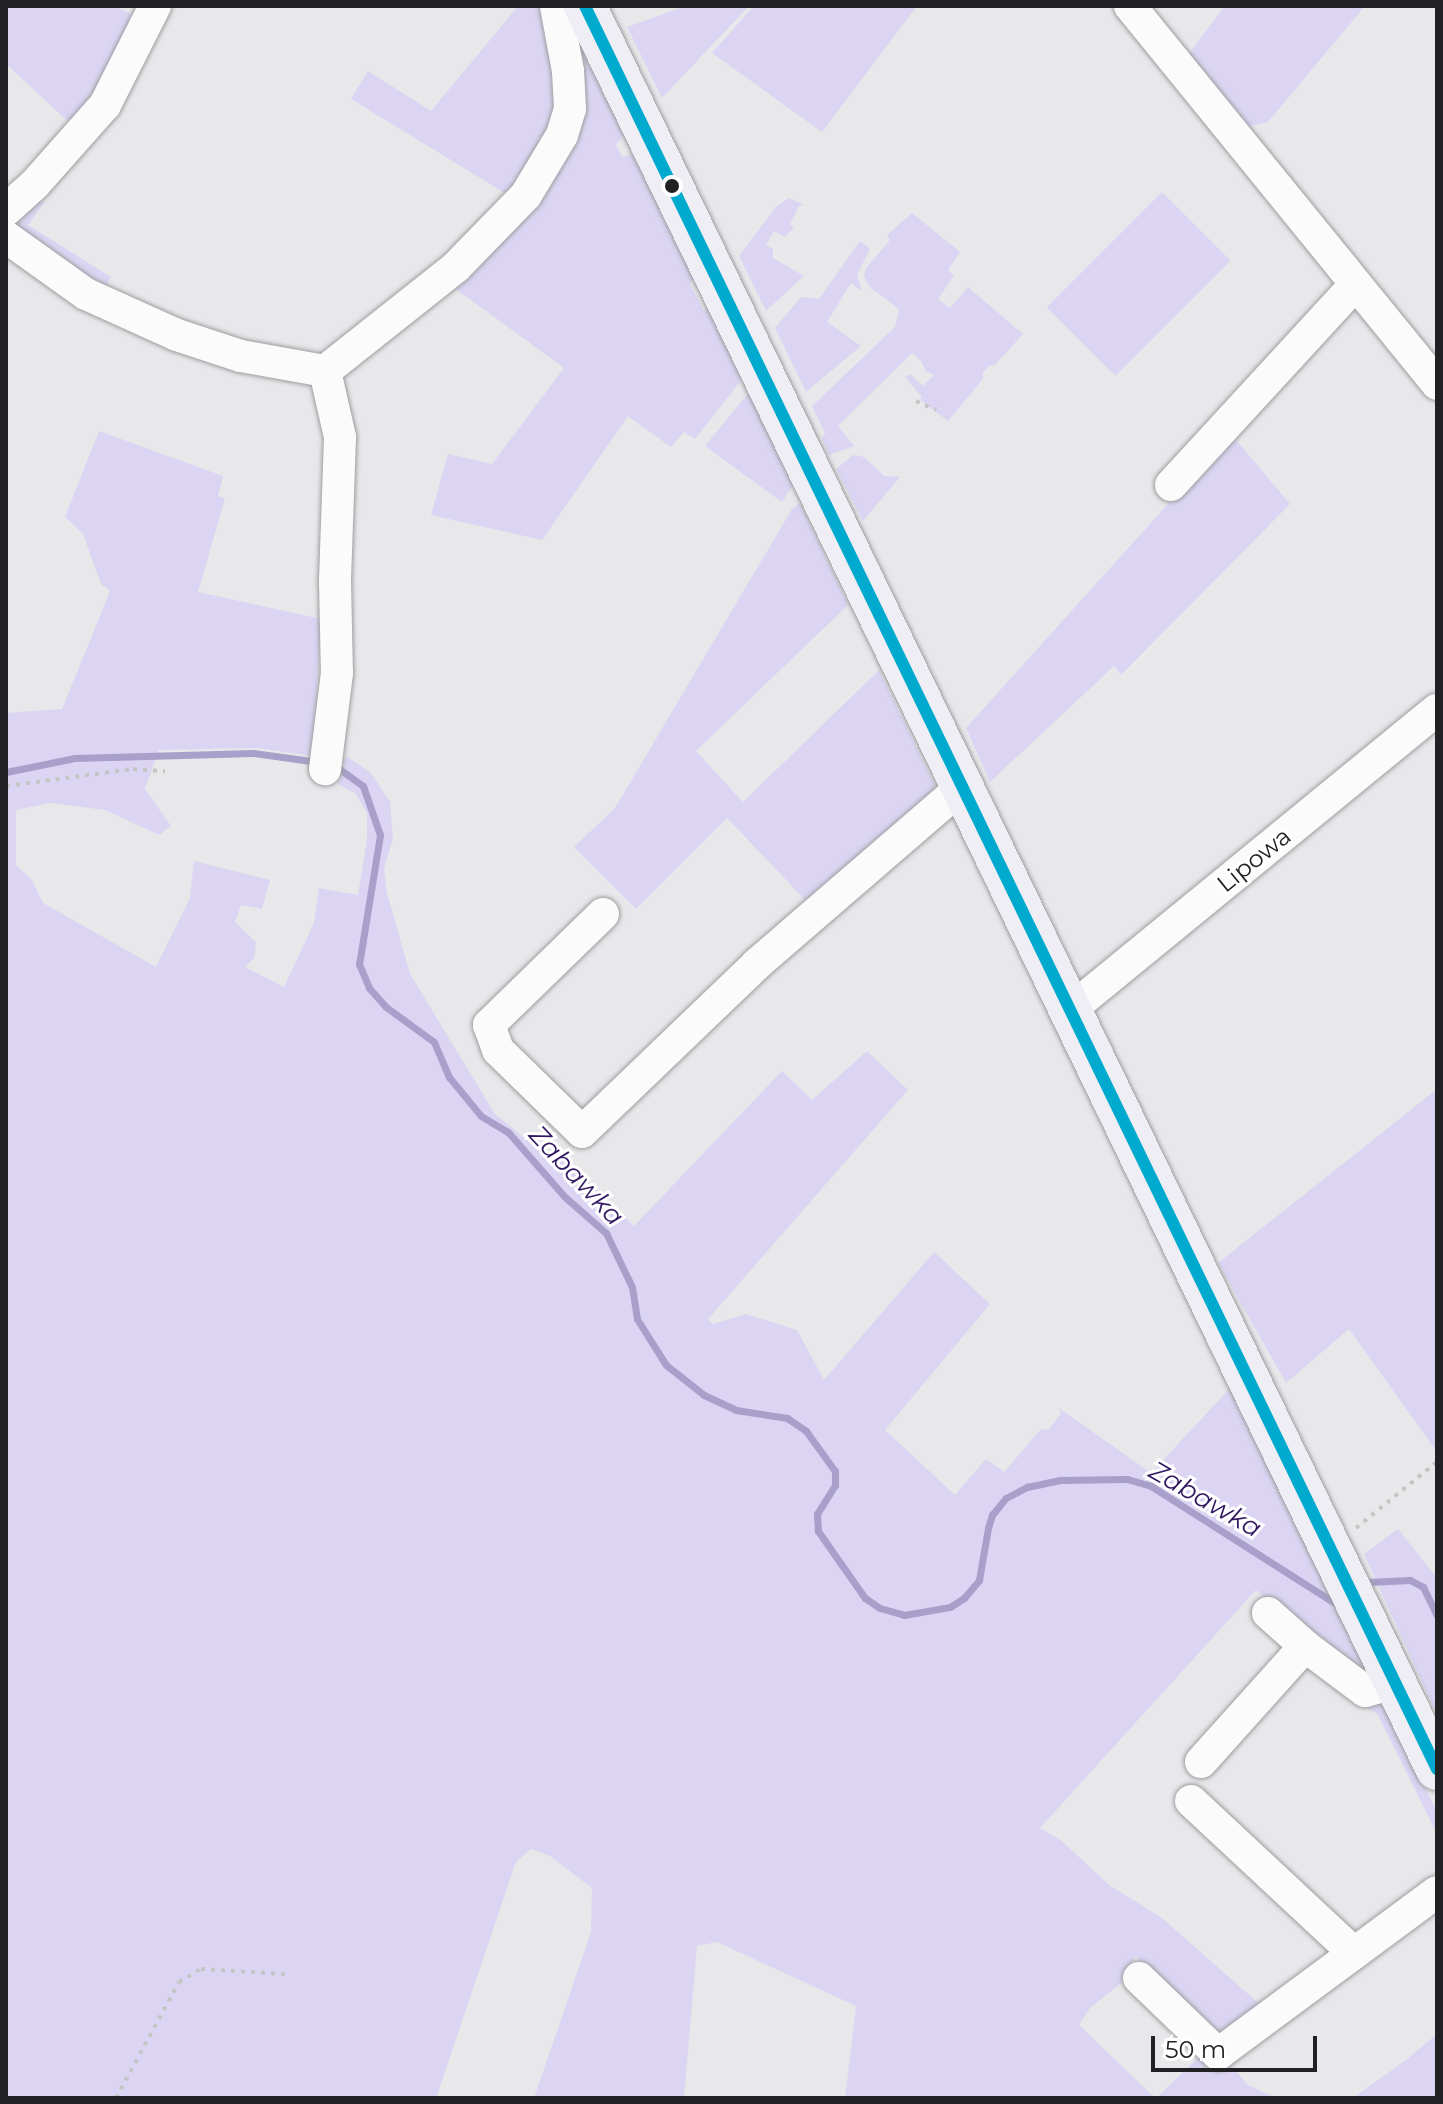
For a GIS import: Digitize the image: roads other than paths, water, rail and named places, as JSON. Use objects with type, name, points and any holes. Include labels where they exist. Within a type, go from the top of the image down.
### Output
[{"type":"main road","points":[[585,6],[1437,1769]]},
{"type":"street","points":[[6,210],[34,185],[105,105],[155,6]]},
{"type":"street","points":[[6,237],[86,294],[177,335],[241,356],[325,371],[456,267],[526,195],[562,135],[570,109],[568,71],[556,6]]},
{"type":"street","points":[[1130,6],[1437,384]]},
{"type":"street","points":[[1171,485],[1355,285]]},
{"type":"street","points":[[325,371],[340,437],[335,581],[337,673],[326,763]]},
{"type":"street","name":"Lipowa","points":[[1070,1010],[1437,710]]},
{"type":"street","points":[[603,914],[489,1025],[498,1050],[582,1132],[757,964],[962,787]]},
{"type":"street","points":[[1268,1613],[1305,1646],[1365,1691],[1395,1683]]},
{"type":"street","points":[[1201,1762],[1305,1646]]},
{"type":"street","points":[[1191,1801],[1354,1953]]},
{"type":"street","points":[[1139,1978],[1218,2054],[1437,1892]]},
{"type":"waterway","name":"Zabawka","points":[[6,772],[75,758],[253,753],[318,762]]},
{"type":"waterway","name":"Zabawka","points":[[334,765],[363,786],[380,835],[359,964],[369,988],[386,1007],[434,1042],[449,1077],[481,1116],[508,1132],[565,1197],[606,1233],[632,1287],[637,1319],[666,1365],[704,1395],[736,1410],[787,1418],[806,1431],[835,1471],[835,1485],[817,1514],[818,1531],[865,1598],[880,1608],[904,1615],[950,1607],[964,1598],[979,1580],[992,1515],[1006,1498],[1027,1487],[1061,1480],[1127,1479],[1151,1486],[1333,1602]]},
{"type":"waterway","name":"Zabawka","points":[[1368,1582],[1410,1580],[1423,1587],[1437,1616]]}]
